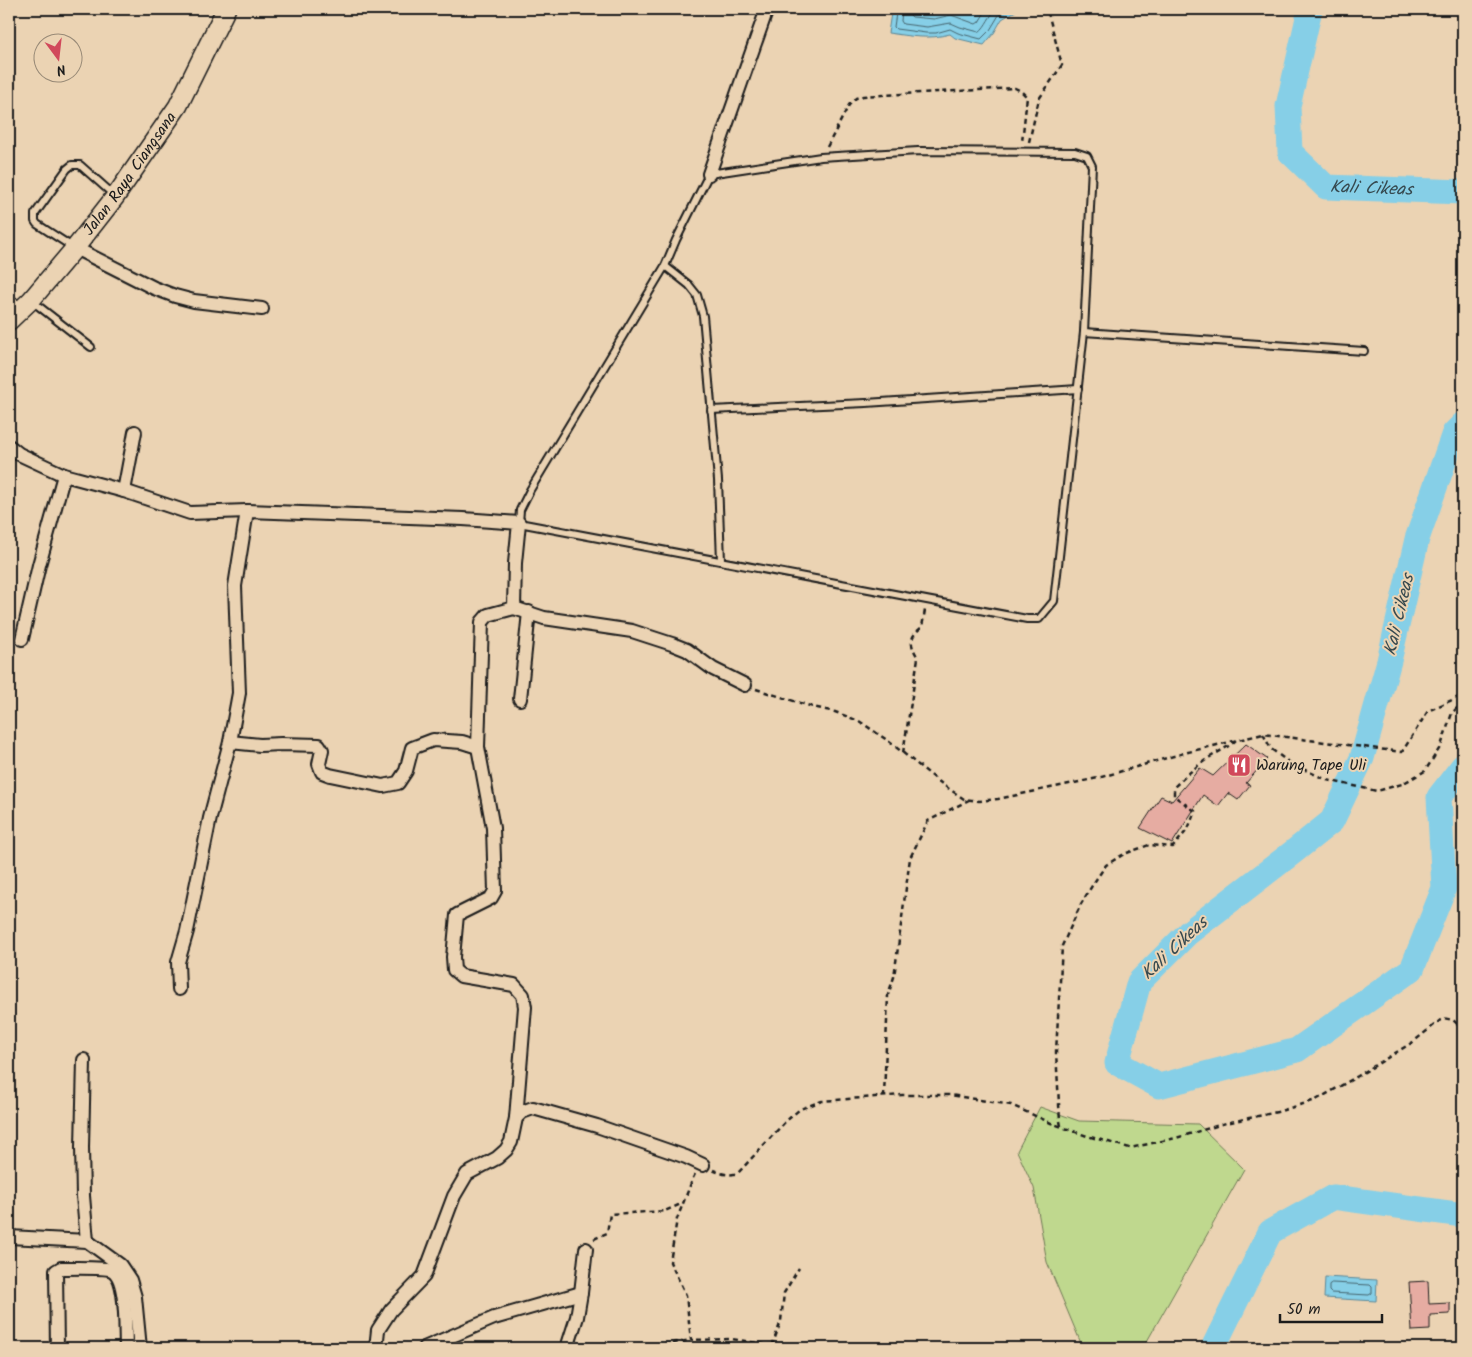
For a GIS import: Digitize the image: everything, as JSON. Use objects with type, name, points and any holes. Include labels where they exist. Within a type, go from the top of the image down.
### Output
[{"type":"main road","name":"Jalan Raya Ciangsana","points":[[9,321],[21,302],[75,248],[115,197],[178,106],[226,9]]},
{"type":"street","points":[[709,174],[767,9]]},
{"type":"street","points":[[75,248],[175,296],[194,301],[262,309]]},
{"type":"street","points":[[124,490],[135,432]]},
{"type":"street","points":[[9,446],[19,454],[64,475],[124,490],[190,513],[247,511],[520,523],[514,608]]},
{"type":"street","points":[[22,638],[38,564],[64,475]]},
{"type":"street","points":[[179,989],[178,962],[187,931],[210,818],[230,742],[239,693],[235,586],[247,511]]},
{"type":"street","points":[[376,1348],[378,1330],[390,1310],[424,1276],[454,1196],[467,1174],[497,1158],[506,1150],[511,1142],[516,1118],[525,1007],[523,995],[514,985],[462,976],[454,970],[453,957],[458,915],[491,898],[495,891],[493,828],[478,747],[482,622],[488,615],[514,608],[544,618],[632,632],[687,650],[713,669],[745,685]]},
{"type":"street","points":[[520,699],[529,612]]},
{"type":"street","points":[[230,742],[260,745],[319,745],[322,750],[319,764],[322,772],[383,786],[398,783],[406,771],[412,748],[433,740],[462,742],[478,747]]},
{"type":"street","points":[[84,1060],[83,1176],[87,1241]]},
{"type":"street","points":[[516,1118],[522,1112],[533,1108],[597,1126],[686,1157],[703,1165]]},
{"type":"street","points":[[9,1237],[87,1241],[120,1265],[130,1280],[135,1296],[140,1348]]},
{"type":"street","points":[[567,1348],[577,1317],[586,1249]]},
{"type":"street","points":[[57,1348],[56,1271],[61,1268],[110,1269],[118,1275],[123,1290],[126,1348]]},
{"type":"street","points":[[424,1348],[494,1318],[581,1293]]},
{"type":"lane","points":[[918,151],[1075,152],[1087,156],[1092,166],[1084,332],[1054,601],[1039,619],[1027,619],[520,523],[520,510],[530,490],[665,266],[709,174],[821,157],[918,151]]},
{"type":"lane","points":[[75,248],[35,221],[35,214],[67,169],[72,165],[80,166],[115,197]]},
{"type":"lane","points":[[665,266],[689,285],[697,295],[703,316],[718,480],[721,561]]},
{"type":"lane","points":[[21,302],[92,347]]},
{"type":"lane","points":[[1084,332],[1364,351]]},
{"type":"lane","points":[[711,410],[866,403],[1078,389]]},
{"type":"path","points":[[1024,151],[1039,99],[1062,65],[1047,9]]},
{"type":"path","points":[[821,157],[849,105],[856,98],[863,96],[1016,88],[1027,97],[1024,151]]},
{"type":"path","points":[[903,753],[918,658],[911,642],[914,634],[922,627],[926,600]]},
{"type":"path","points":[[745,685],[859,721],[964,799],[988,801],[1098,778],[1184,753],[1263,734],[1402,752],[1428,711],[1463,695]]},
{"type":"path","points":[[1263,734],[1271,749],[1290,763],[1327,780],[1376,791],[1402,784],[1425,771],[1440,746],[1452,713],[1463,702]]},
{"type":"path","points":[[1061,1126],[1056,1052],[1062,946],[1081,904],[1092,884],[1106,865],[1124,854],[1149,845],[1173,847],[1188,829],[1195,811],[1174,796],[1174,787],[1194,769],[1213,755],[1229,747],[1236,740]]},
{"type":"path","points":[[884,1097],[888,995],[894,977],[910,858],[928,820],[971,800]]},
{"type":"path","points":[[691,1340],[686,1295],[670,1262],[677,1219],[693,1178],[703,1165],[724,1175],[732,1175],[738,1172],[785,1122],[800,1109],[822,1101],[950,1095],[1011,1105],[1087,1136],[1130,1148],[1278,1112],[1316,1100],[1413,1042],[1443,1018],[1453,1020],[1463,1029]]},
{"type":"path","points":[[586,1249],[592,1240],[606,1233],[610,1214],[664,1211],[683,1203]]},
{"type":"path","points":[[772,1346],[781,1321],[784,1293],[800,1268]]},
{"type":"path","points":[[667,1348],[668,1344],[691,1340],[732,1339],[790,1348]]},
{"type":"green space","points":[[1040,1107],[1079,1121],[1198,1124],[1244,1169],[1146,1343],[1138,1348],[1083,1348],[1047,1262],[1034,1188],[1017,1151]]},
{"type":"water","points":[[891,9],[1019,9],[1002,19],[984,45],[955,38],[950,34],[927,37],[888,33]]},
{"type":"water","points":[[1325,1277],[1377,1280],[1376,1301],[1324,1298]]},
{"type":"building","points":[[1246,744],[1267,759],[1246,783],[1250,785],[1238,800],[1228,793],[1218,806],[1203,795],[1172,844],[1140,828],[1161,796],[1172,801],[1200,768],[1213,776]]},
{"type":"building","points":[[1428,1281],[1429,1304],[1450,1303],[1450,1314],[1430,1315],[1430,1330],[1412,1331],[1409,1282]]},
{"type":"waterway","name":"Kali Cikeas","points":[[1310,9],[1288,106],[1290,152],[1326,187],[1463,192]]},
{"type":"waterway","name":"Kali Cikeas","points":[[1463,424],[1454,433],[1417,539],[1389,661],[1362,758],[1332,821],[1188,933],[1139,982],[1117,1063],[1159,1086],[1297,1050],[1412,969],[1444,888],[1439,797],[1463,766]]},
{"type":"waterway","name":"Kali Cikeas","points":[[1213,1348],[1270,1232],[1333,1197],[1463,1215]]},
{"type":"place","name":"Warung Tape Uli","points":[[1239,765]]}]
